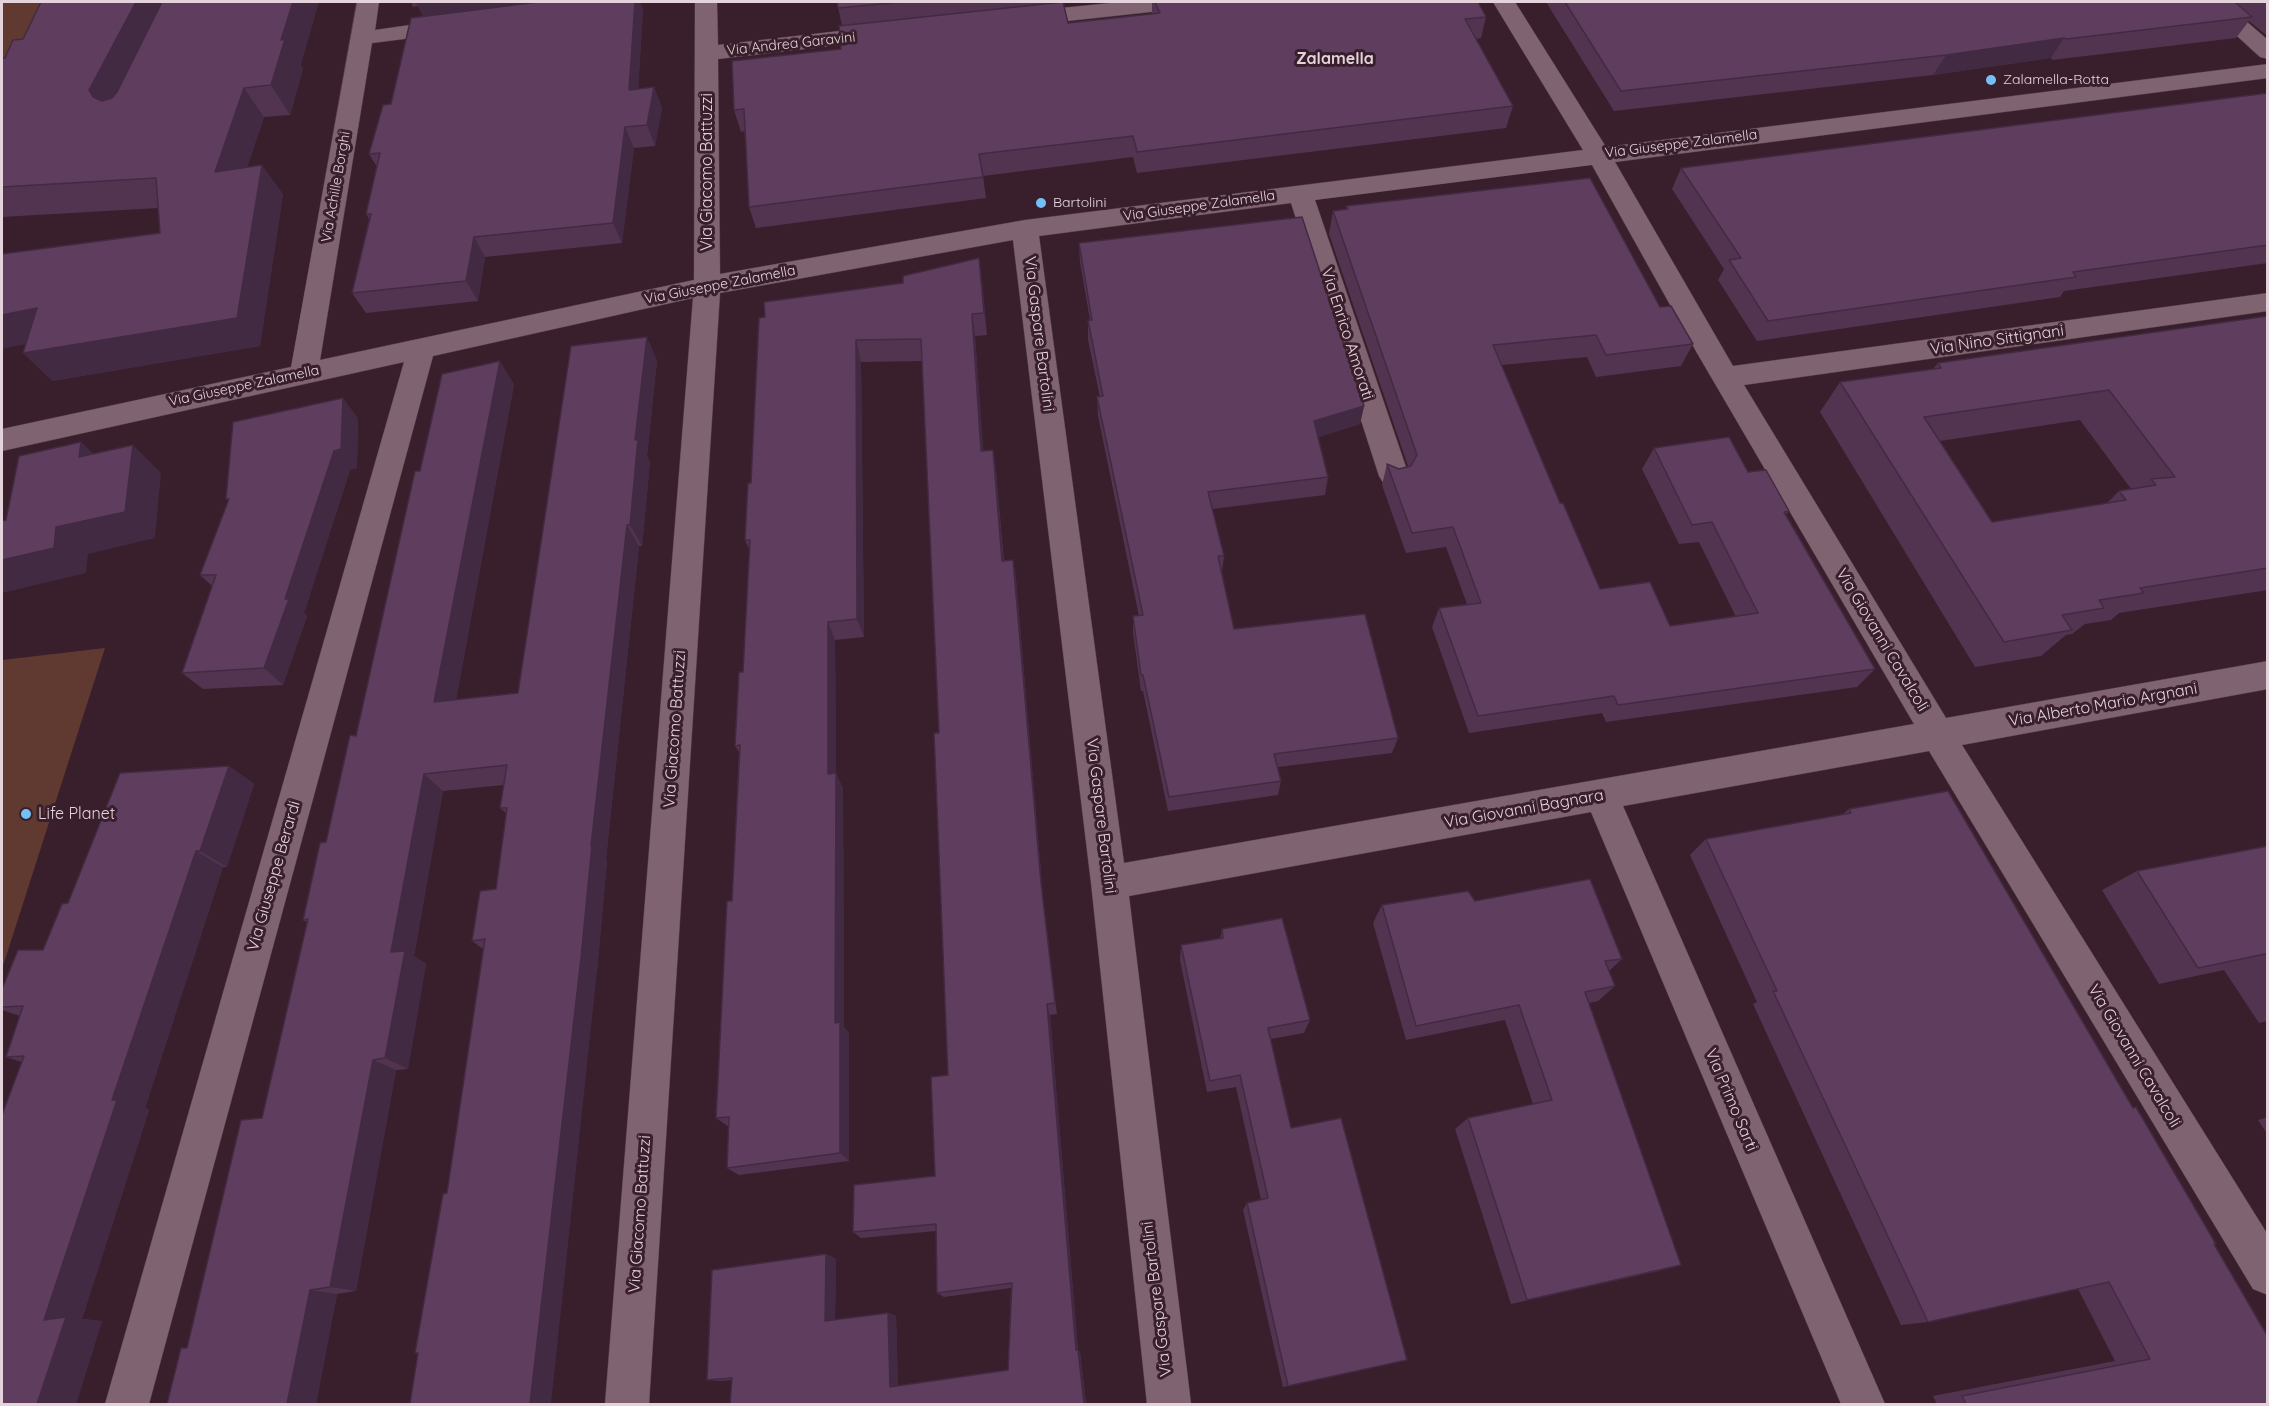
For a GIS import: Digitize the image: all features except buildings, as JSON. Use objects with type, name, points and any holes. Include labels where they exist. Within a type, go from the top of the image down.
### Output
[{"type":"street","name":"Via Achille Borghi","points":[[303,373],[368,2]]},
{"type":"street","name":"Via Andrea Garavini","points":[[706,2],[706,53],[906,31]]},
{"type":"street","points":[[1000,21],[1093,6],[1178,2]]},
{"type":"street","name":"Via Giovanni Cavalcoli","points":[[1504,2],[1599,154],[1726,377],[1938,735],[2268,1274]]},
{"type":"street","points":[[2211,2],[2268,52]]},
{"type":"street","points":[[362,38],[477,22]]},
{"type":"street","name":"Via Giacomo Battuzzi","points":[[627,1404],[707,286],[706,53]]},
{"type":"street","name":"Via Giuseppe Zalamella","points":[[2,440],[707,286],[1025,229],[1599,154],[2268,71]]},
{"type":"street","name":"Via Enrico Amorati","points":[[1300,193],[1394,476]]},
{"type":"street","name":"Via Gaspare Bartolini","points":[[1025,229],[1109,883],[1169,1404]]},
{"type":"street","name":"Via Nino Sittignani","points":[[1726,377],[2268,302]]},
{"type":"street","name":"Via Giuseppe Berardi","points":[[127,1404],[422,347]]},
{"type":"street","name":"Via Alberto Mario Argnani","points":[[1938,735],[2268,675]]},
{"type":"street","name":"Via Giovanni Bagnara","points":[[1109,883],[1938,735]]},
{"type":"street","name":"Via Primo Sarti","points":[[1601,795],[1863,1404]]},
{"type":"shaded area","points":[[2,2],[115,2],[2,89]]},
{"type":"shaded area","name":"Life Planet","points":[[105,648],[2,969],[2,660]]},
{"type":"place","name":"Zalamella-Rotta","points":[[1991,80]]},
{"type":"place","name":"Bartolini","points":[[1041,203]]},
{"type":"place","name":"Life Planet","points":[[26,814]]},
{"type":"district","name":"Zalamella","points":[[1335,59]]}]
